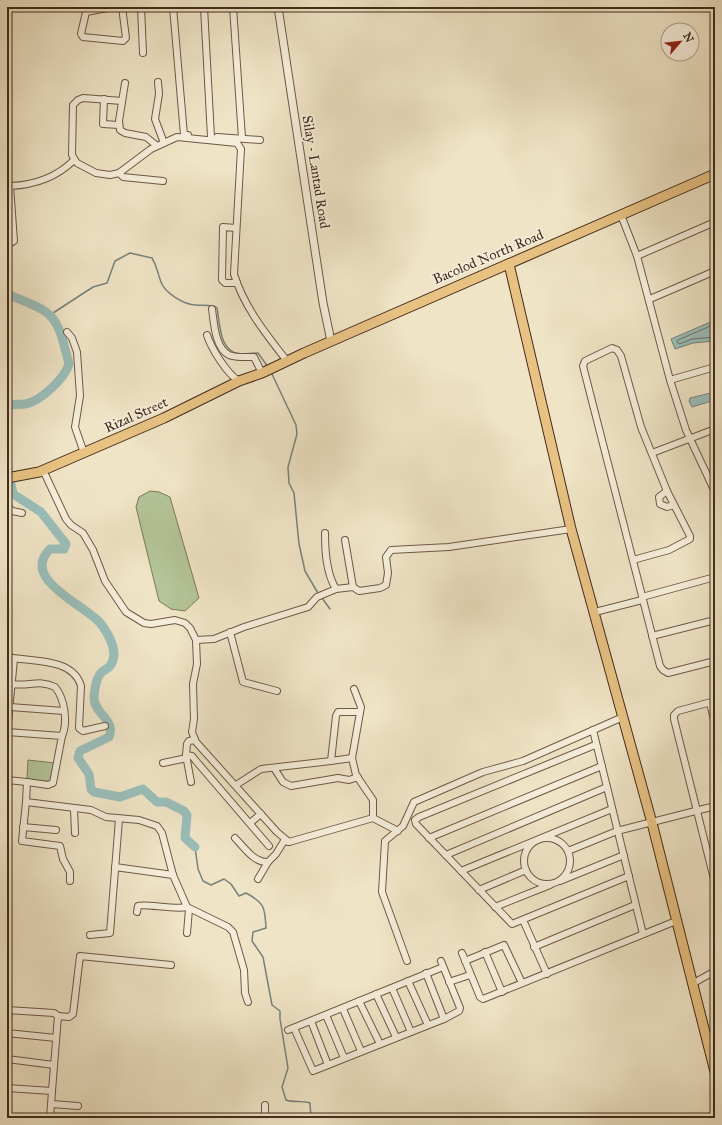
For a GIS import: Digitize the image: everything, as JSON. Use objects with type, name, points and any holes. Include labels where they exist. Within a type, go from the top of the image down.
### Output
[{"type":"main road","name":"Bacolod North Road","points":[[266,371],[331,341],[715,174]]},
{"type":"main road","points":[[509,264],[571,529],[652,823],[715,1072]]},
{"type":"main road","name":"Rizal Street","points":[[7,478],[43,470],[164,418],[239,381],[266,371]]},
{"type":"street","points":[[112,7],[86,12],[81,34],[83,37],[124,39],[122,7]]},
{"type":"street","points":[[141,7],[143,53]]},
{"type":"street","points":[[173,7],[184,135],[260,140]]},
{"type":"street","points":[[204,7],[211,137]]},
{"type":"street","points":[[233,7],[242,138]]},
{"type":"street","name":"Silay - Lantad Road","points":[[278,7],[323,303],[331,341]]},
{"type":"street","points":[[158,82],[159,94],[155,119],[164,143]]},
{"type":"street","points":[[125,83],[119,125],[120,130],[125,133],[143,135],[156,146]]},
{"type":"street","points":[[122,101],[83,98],[74,102],[71,144],[74,160],[96,173],[110,175],[119,172],[156,146],[183,137],[239,145],[241,149],[234,274],[239,291],[260,326],[287,361]]},
{"type":"street","points":[[103,124],[104,99]]},
{"type":"street","points":[[96,124],[119,125]]},
{"type":"street","points":[[7,245],[14,241],[10,186],[37,183],[59,173],[74,160]]},
{"type":"street","points":[[119,172],[123,177],[163,181]]},
{"type":"street","points":[[621,216],[637,256],[650,299],[670,380],[690,439],[715,492]]},
{"type":"street","points":[[637,256],[715,222]]},
{"type":"street","points":[[236,228],[223,227],[222,280],[225,283],[237,283]]},
{"type":"street","points":[[650,299],[715,271]]},
{"type":"street","points":[[212,309],[217,339],[224,351],[230,356],[254,358],[266,371]]},
{"type":"street","points":[[67,332],[72,338],[77,352],[80,396],[75,427],[84,453]]},
{"type":"street","points":[[207,335],[216,354],[233,378],[239,381]]},
{"type":"street","points":[[633,560],[669,550],[690,539],[689,532],[666,491],[641,427],[620,352],[612,348],[585,361],[583,366],[660,666],[667,673],[715,661]]},
{"type":"street","points":[[670,380],[715,366]]},
{"type":"street","points":[[652,453],[715,429]]},
{"type":"street","points":[[43,470],[66,519],[71,526],[83,533],[93,550],[105,581],[126,612],[144,623],[175,620],[185,623],[196,640],[197,664],[193,684],[194,719],[192,732],[195,740],[277,832],[289,842]]},
{"type":"street","points":[[666,491],[659,497],[660,504],[667,507],[674,505]]},
{"type":"street","points":[[7,505],[12,511],[22,513]]},
{"type":"street","points":[[345,540],[354,587],[359,591],[380,588],[386,585],[388,573],[386,557],[391,550],[449,547],[571,529]]},
{"type":"street","points":[[326,533],[326,551],[330,574],[336,589]]},
{"type":"street","points":[[595,612],[715,577]]},
{"type":"street","points":[[196,640],[214,639],[230,632],[308,607],[317,597],[336,589],[354,587]]},
{"type":"street","points":[[652,636],[715,620]]},
{"type":"street","points":[[230,632],[243,682],[277,691]]},
{"type":"street","points":[[7,657],[46,662],[72,671],[79,680],[81,686],[80,730],[88,730],[105,726]]},
{"type":"street","points":[[14,659],[7,732],[62,736]]},
{"type":"street","points":[[7,780],[48,785],[52,783],[66,724],[61,698],[56,687],[34,682],[19,685],[12,684]]},
{"type":"street","points":[[354,689],[360,702],[360,712],[352,758],[358,777],[373,800],[373,818]]},
{"type":"street","points":[[715,724],[712,702],[681,710],[674,715],[696,811],[715,883]]},
{"type":"street","points":[[10,707],[64,711]]},
{"type":"street","points":[[331,761],[336,714],[342,712],[360,712]]},
{"type":"street","points":[[406,961],[382,892],[385,843],[407,820],[416,801],[484,772],[523,761],[623,717]]},
{"type":"street","points":[[593,730],[595,745],[602,766],[643,934]]},
{"type":"street","points":[[191,782],[186,757],[187,744],[195,740]]},
{"type":"street","points":[[595,745],[419,817],[415,820],[416,824],[512,924],[628,876]]},
{"type":"street","points":[[163,763],[192,756],[269,846]]},
{"type":"street","points":[[236,785],[255,771],[352,758]]},
{"type":"street","points":[[429,838],[602,766]]},
{"type":"street","points":[[274,768],[283,782],[291,786],[338,778],[349,780],[358,777]]},
{"type":"street","points":[[27,782],[22,842],[60,846],[63,858],[70,872],[70,881]]},
{"type":"street","points":[[446,855],[607,787]]},
{"type":"street","points":[[26,802],[91,810],[103,816],[119,819],[139,820],[157,826],[162,833],[173,875],[188,908],[187,933]]},
{"type":"street","points":[[568,851],[617,831],[715,806]]},
{"type":"street","points":[[74,809],[75,833]]},
{"type":"street","points":[[461,871],[612,810]]},
{"type":"street","points":[[250,823],[261,814]]},
{"type":"street","points":[[258,879],[268,862],[276,854],[280,845],[284,842],[289,842],[373,818],[401,828]]},
{"type":"street","points":[[90,935],[110,933],[119,819]]},
{"type":"street","points":[[23,827],[56,830]]},
{"type":"street","points":[[236,838],[258,861],[268,862]]},
{"type":"street","points":[[551,839],[558,841],[568,851],[570,865],[563,878],[556,883],[541,883],[534,880],[526,870],[524,859],[526,852],[537,840],[551,839]]},
{"type":"street","points":[[495,907],[624,856]]},
{"type":"street","points":[[115,868],[173,875]]},
{"type":"street","points":[[479,890],[526,870]]},
{"type":"street","points":[[137,912],[138,906],[141,905],[160,908],[188,908],[228,926],[233,932],[244,970],[244,994],[248,1002]]},
{"type":"street","points":[[534,947],[635,905]]},
{"type":"street","points":[[523,920],[546,975]]},
{"type":"street","points":[[462,953],[480,998],[483,999],[546,975],[676,921]]},
{"type":"street","points":[[465,961],[504,945],[522,983]]},
{"type":"street","points":[[485,952],[502,992]]},
{"type":"street","points":[[8,1022],[8,1010],[54,1013],[58,1016],[69,1017],[73,1014],[80,956],[171,965]]},
{"type":"street","points":[[442,964],[460,1008],[459,1011],[444,1019],[361,1051],[315,1071],[311,1069],[291,1029],[426,974],[442,964]]},
{"type":"street","points":[[692,984],[715,971]]},
{"type":"street","points":[[426,974],[444,1019]]},
{"type":"street","points":[[449,982],[470,974]]},
{"type":"street","points":[[408,981],[428,1025]]},
{"type":"street","points":[[392,988],[411,1032]]},
{"type":"street","points":[[376,994],[396,1037]]},
{"type":"street","points":[[359,1001],[380,1044]]},
{"type":"street","points":[[343,1009],[361,1051]]},
{"type":"street","points":[[326,1015],[344,1058]]},
{"type":"street","points":[[50,1118],[58,1016]]},
{"type":"street","points":[[311,1021],[328,1065]]},
{"type":"street","points":[[7,1033],[56,1038]]},
{"type":"street","points":[[7,1059],[54,1064]]},
{"type":"street","points":[[7,1088],[52,1091]]},
{"type":"street","points":[[52,1104],[78,1106]]},
{"type":"street","points":[[265,1118],[266,1105]]},
{"type":"street","points":[[7,1117],[26,1118]]},
{"type":"green space","points":[[150,491],[159,492],[170,497],[199,598],[185,611],[171,609],[159,601],[136,507],[139,497]]},
{"type":"green space","points":[[28,760],[54,763],[53,782],[27,779]]},
{"type":"water","points":[[715,320],[715,341],[693,343],[675,349],[671,339]]},
{"type":"water","points":[[715,392],[715,400],[692,407],[689,401],[690,398]]},
{"type":"waterway","points":[[50,315],[93,287],[107,283],[115,261],[130,253],[152,258],[161,282],[166,290],[176,298],[186,303],[217,308],[222,336],[228,348],[232,352],[239,354],[258,353],[268,367]]},
{"type":"waterway","points":[[7,294],[36,306],[52,317],[61,334],[69,364],[63,376],[38,399],[25,404],[7,407]]},
{"type":"waterway","points":[[271,372],[296,425],[297,434],[288,467],[289,483],[294,493],[299,544],[305,571],[319,595]]},
{"type":"waterway","points":[[7,465],[13,494],[41,512],[66,544],[64,549],[50,549],[43,560],[43,571],[49,582],[101,624],[107,633],[114,650],[113,661],[109,667],[99,675],[94,696],[95,704],[110,726],[109,737],[80,751],[78,758],[89,774],[91,789],[94,792],[120,797],[143,789],[157,802],[166,802],[184,811],[187,815],[185,838],[195,847]]},
{"type":"waterway","points":[[322,598],[330,609]]},
{"type":"waterway","points":[[195,847],[198,869],[203,881],[211,885],[224,879],[231,884],[239,896],[246,893],[257,900],[263,907],[266,928],[253,932],[252,941],[263,957],[272,1005],[280,1011],[288,1068],[282,1087],[286,1100],[310,1103],[311,1118]]}]
